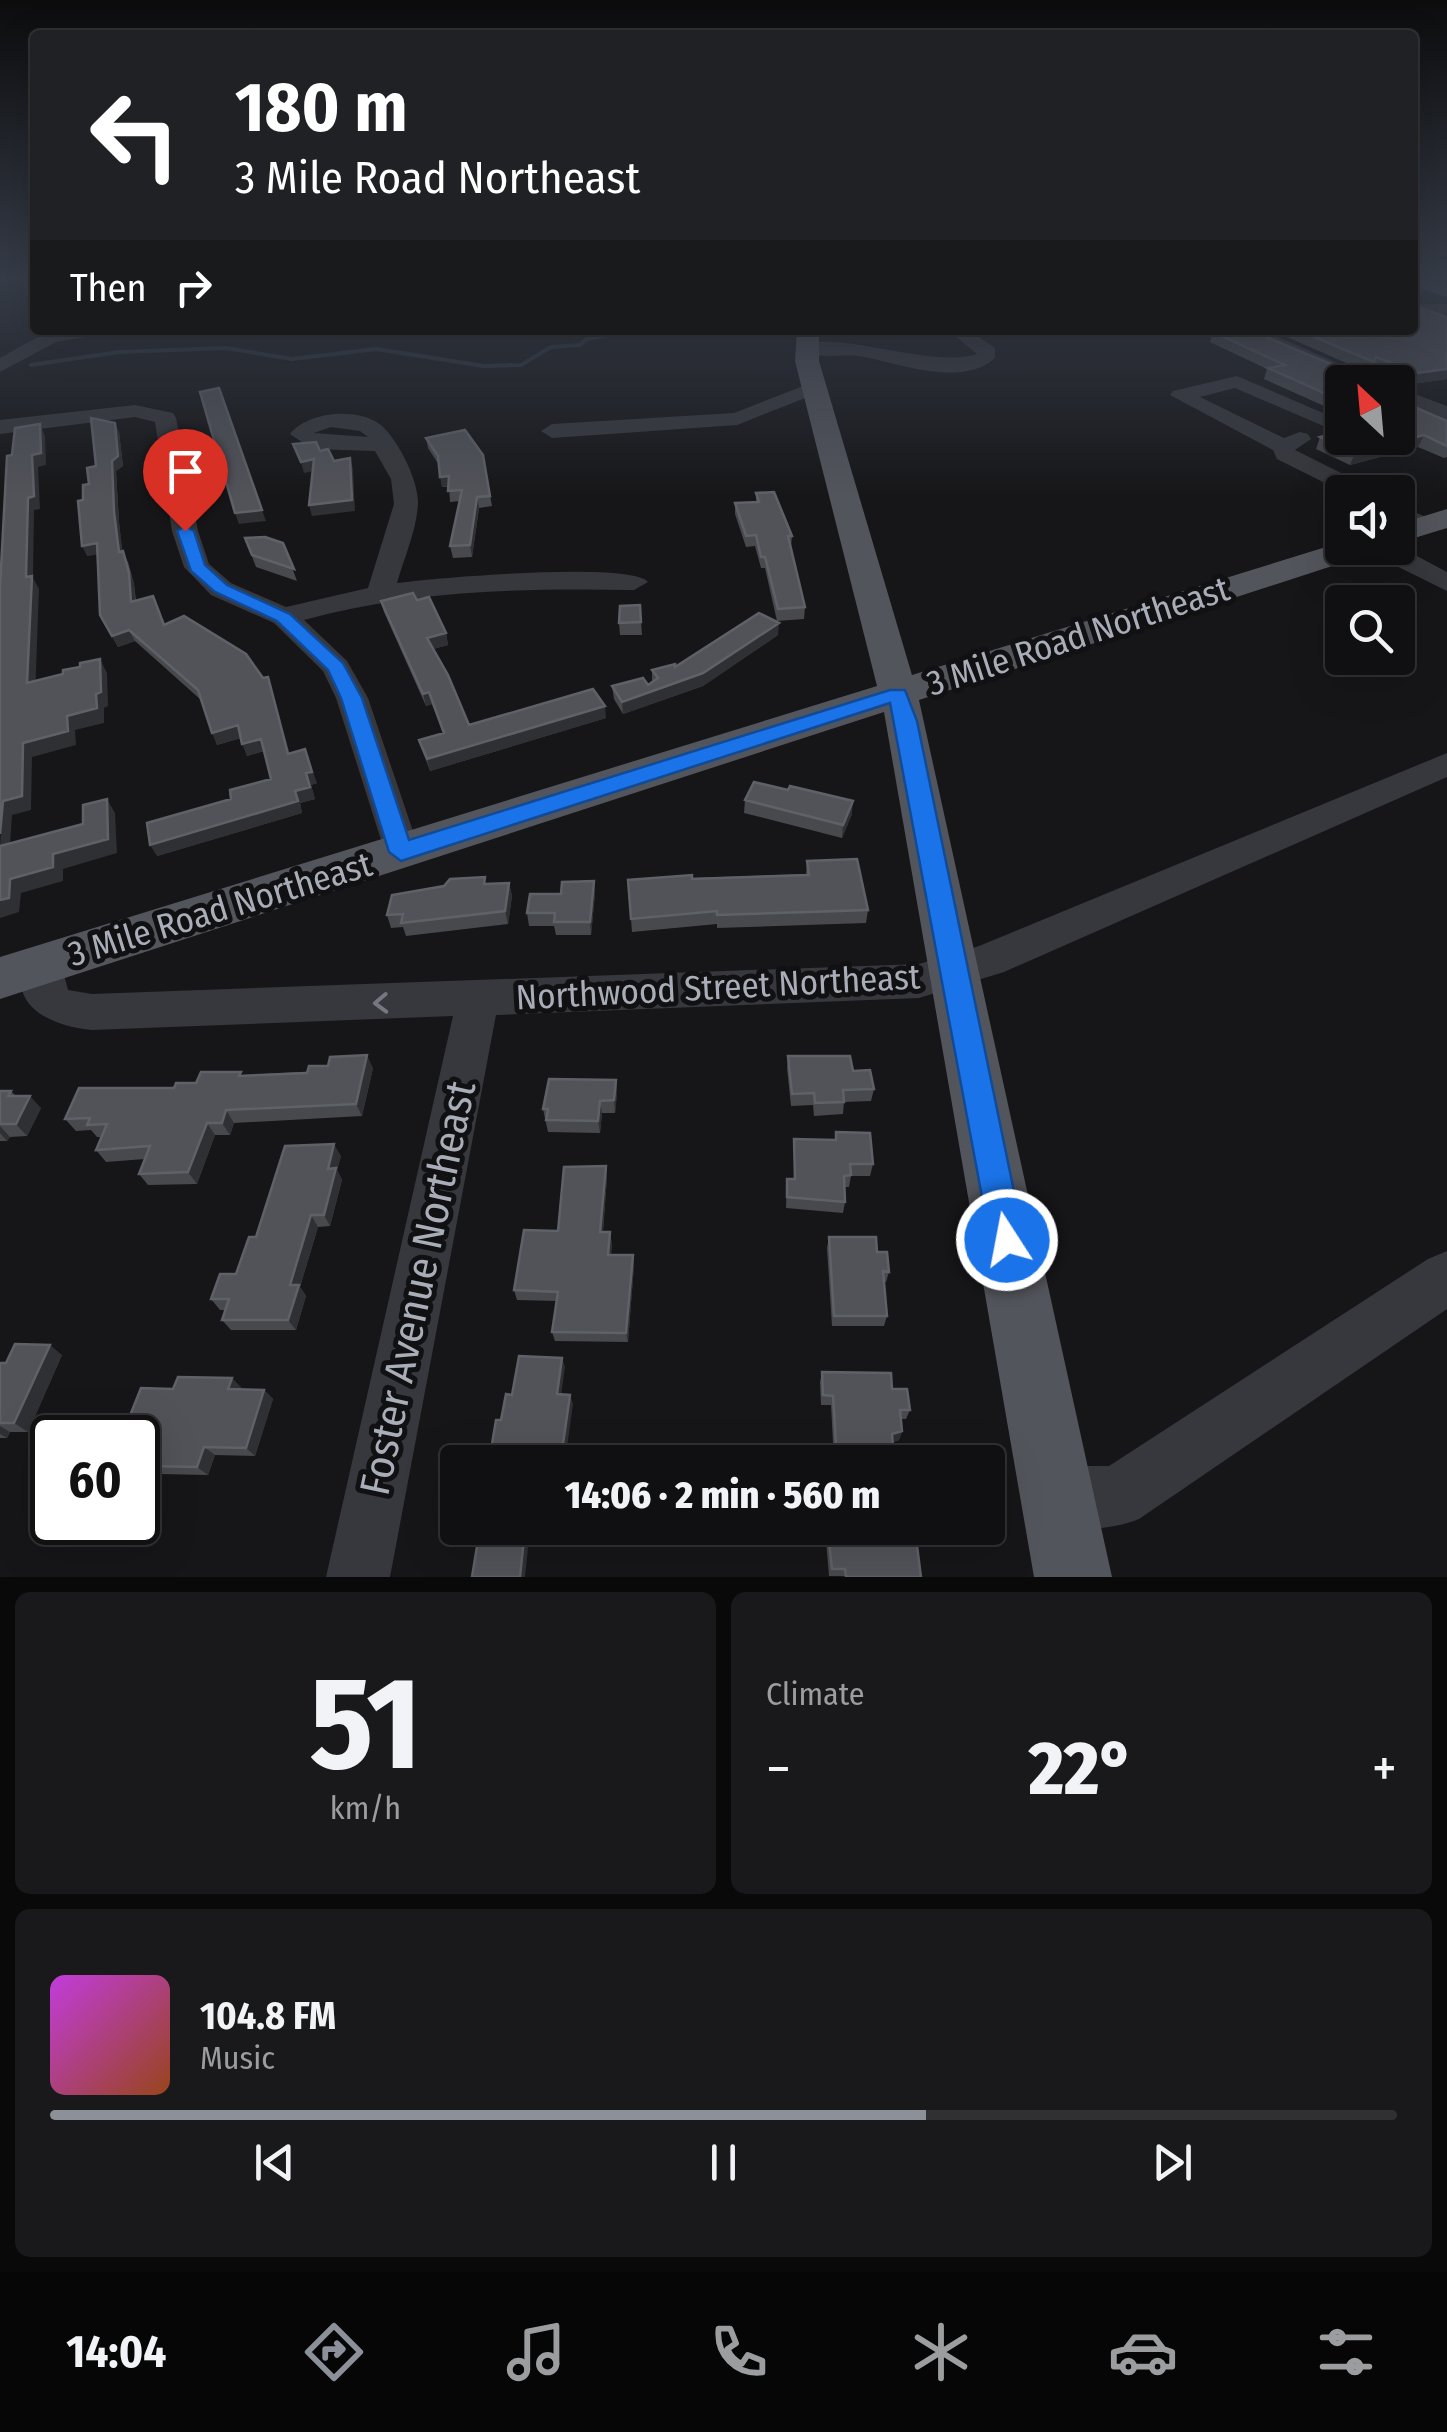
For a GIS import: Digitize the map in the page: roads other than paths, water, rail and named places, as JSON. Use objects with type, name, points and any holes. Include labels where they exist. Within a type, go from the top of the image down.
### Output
[{"type":"main road","points":[[809,352],[898,694],[1073,1577]]},
{"type":"main road","name":"3 Mile Road Northeast","points":[[0,978],[1325,558]]},
{"type":"street","points":[[0,366],[25,352]]},
{"type":"street","points":[[868,352],[928,364],[956,364],[985,358],[988,352]]},
{"type":"street","points":[[1298,352],[1330,365]]},
{"type":"street","points":[[1237,382],[1340,428],[1284,446],[1232,420],[1180,395],[1237,382]]},
{"type":"street","points":[[552,431],[736,418],[816,387]]},
{"type":"street","points":[[1415,401],[1447,414]]},
{"type":"street","points":[[0,426],[135,411],[165,418],[185,531],[197,567],[221,588],[284,618],[336,667],[352,698],[401,852]]},
{"type":"street","points":[[381,592],[406,492],[382,444]]},
{"type":"street","points":[[1284,446],[1283,451],[1290,457],[1326,475]]},
{"type":"street","points":[[1413,565],[1447,583]]},
{"type":"street","points":[[284,618],[381,592],[461,582],[634,582]]},
{"type":"street","name":"Northwood Street Northeast","points":[[42,964],[43,993],[48,1002],[79,1011],[478,1000],[919,981],[989,960],[1447,764]]},
{"type":"street","name":"Foster Avenue Northeast","points":[[358,1577],[478,1000]]},
{"type":"street","points":[[1057,1497],[1117,1497],[1447,1278]]},
{"type":"waterway","points":[[31,365],[130,352]]},
{"type":"waterway","points":[[248,352],[292,359],[354,352]]},
{"type":"waterway","points":[[392,352],[484,366],[521,365],[543,352]]}]
